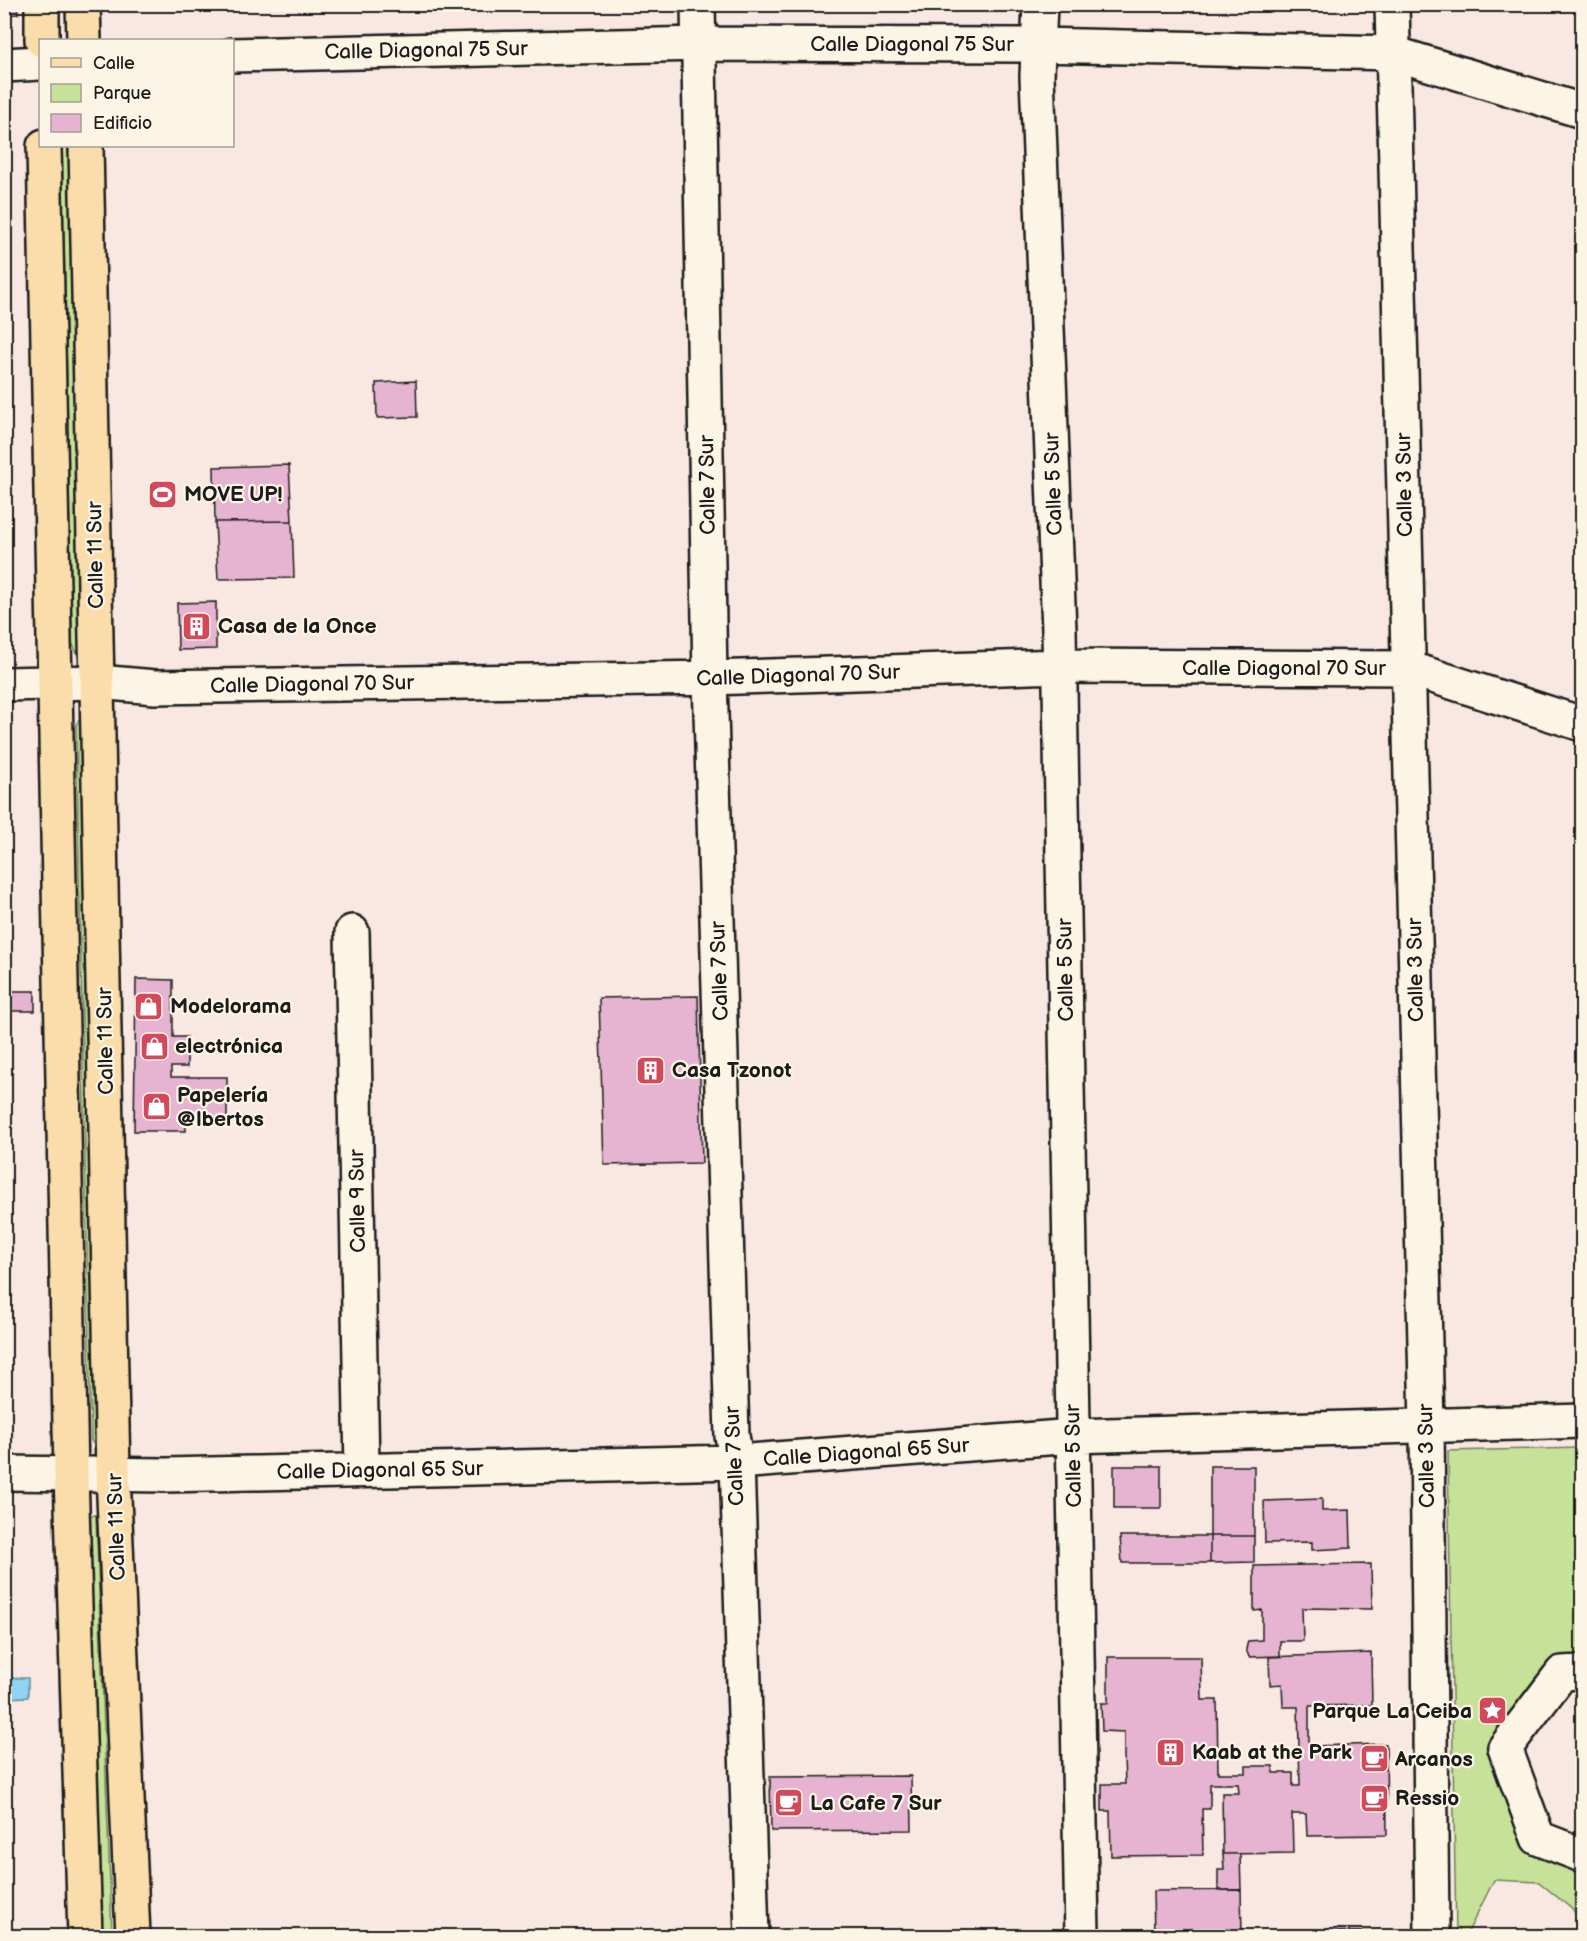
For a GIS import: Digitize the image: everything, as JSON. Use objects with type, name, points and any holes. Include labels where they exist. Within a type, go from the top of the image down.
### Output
[{"type":"main road","points":[[42,4],[42,39]]},
{"type":"main road","points":[[83,4],[84,39]]},
{"type":"main road","name":"Calle 11 Sur","points":[[44,147],[57,684],[71,1474],[85,1936]]},
{"type":"main road","name":"Calle 11 Sur","points":[[86,147],[114,1474],[133,1936]]},
{"type":"street","name":"Calle 7 Sur","points":[[698,4],[710,678],[732,1436],[736,1462],[752,1936]]},
{"type":"street","name":"Calle 5 Sur","points":[[1040,4],[1037,76],[1059,666],[1082,1936]]},
{"type":"street","name":"Calle 3 Sur","points":[[1392,4],[1427,1425],[1432,1936]]},
{"type":"street","name":"Calle Diagonal 75 Sur","points":[[234,55],[700,44],[1038,45],[1393,53],[1582,111]]},
{"type":"street","points":[[4,65],[39,63]]},
{"type":"street","name":"Calle Diagonal 70 Sur","points":[[4,684],[98,682],[155,687],[710,678],[1059,666],[1408,668],[1582,724]]},
{"type":"street","name":"Calle 9 Sur","points":[[352,932],[362,1470]]},
{"type":"street","name":"Calle Diagonal 65 Sur","points":[[4,1473],[114,1474],[736,1462],[1074,1436],[1582,1420]]},
{"type":"street","points":[[1582,1672],[1562,1673],[1505,1748],[1538,1838],[1582,1855]]},
{"type":"green space","points":[[62,147],[73,147],[82,644],[77,653],[72,643]]},
{"type":"green space","points":[[80,718],[85,728],[100,1441],[95,1447],[91,1440],[76,725]]},
{"type":"green space","name":"Parque La Ceiba","points":[[1582,1448],[1582,1672],[1505,1748],[1538,1838],[1582,1855],[1582,1925],[1573,1910],[1539,1882],[1494,1880],[1466,1936],[1456,1936],[1448,1451]]},
{"type":"green space","points":[[96,1515],[112,1936],[102,1936],[88,1516]]},
{"type":"water","points":[[4,1678],[28,1678],[28,1697],[5,1698]]},
{"type":"building","points":[[4,4],[17,4],[18,14],[4,15]]},
{"type":"building","points":[[416,381],[417,417],[377,418],[376,383]]},
{"type":"building","points":[[289,465],[292,521],[215,522],[214,467]]},
{"type":"building","points":[[292,521],[294,578],[218,579],[215,522]]},
{"type":"building","name":"Casa de la Once","points":[[216,602],[216,649],[178,650],[177,603]]},
{"type":"building","points":[[4,936],[6,991],[35,991],[35,1011],[4,1011]]},
{"type":"building","points":[[136,979],[173,980],[173,1037],[187,1037],[187,1067],[171,1067],[171,1077],[227,1077],[227,1119],[186,1119],[186,1131],[134,1131]]},
{"type":"building","name":"Casa Tzonot","points":[[698,996],[702,1163],[604,1165],[599,998]]},
{"type":"building","points":[[1114,1466],[1161,1466],[1161,1508],[1114,1508]]},
{"type":"building","points":[[1210,1466],[1254,1466],[1254,1536],[1210,1536]]},
{"type":"building","points":[[1322,1499],[1322,1511],[1350,1510],[1351,1548],[1312,1550],[1312,1542],[1265,1543],[1264,1501]]},
{"type":"building","points":[[1120,1536],[1210,1536],[1210,1563],[1122,1563]]},
{"type":"building","points":[[1210,1536],[1254,1536],[1254,1562],[1210,1563]]},
{"type":"building","points":[[1371,1564],[1372,1609],[1302,1608],[1303,1641],[1280,1641],[1280,1656],[1249,1657],[1246,1649],[1248,1641],[1262,1640],[1262,1610],[1254,1611],[1254,1566]]},
{"type":"building","name":"Kaab at the Park","points":[[1371,1653],[1372,1705],[1309,1706],[1309,1746],[1386,1744],[1387,1835],[1307,1836],[1306,1814],[1292,1814],[1293,1853],[1223,1854],[1222,1793],[1239,1793],[1238,1784],[1210,1784],[1210,1809],[1202,1809],[1203,1855],[1111,1856],[1110,1811],[1102,1811],[1102,1784],[1125,1784],[1124,1732],[1102,1731],[1101,1703],[1108,1703],[1108,1657],[1201,1657],[1202,1700],[1217,1700],[1218,1773],[1246,1773],[1246,1766],[1273,1766],[1273,1773],[1293,1773],[1293,1786],[1300,1786],[1298,1707],[1283,1707],[1282,1684],[1270,1685],[1269,1657]]},
{"type":"building","points":[[911,1776],[912,1830],[771,1831],[770,1777]]},
{"type":"building","points":[[1223,1854],[1240,1854],[1241,1890],[1218,1890],[1218,1870],[1224,1870]]},
{"type":"building","points":[[1241,1890],[1242,1936],[1154,1936],[1153,1891]]},
{"type":"building","points":[[1321,1931],[1380,1932],[1380,1936],[1321,1936]]},
{"type":"place","name":"MOVE UP!","points":[[163,494]]},
{"type":"place","name":"Casa de la Once","points":[[197,626]]},
{"type":"place","name":"Modelorama","points":[[149,1006]]},
{"type":"place","name":"electrónica","points":[[154,1046]]},
{"type":"place","name":"Casa Tzonot","points":[[651,1070]]},
{"type":"place","name":"Papelería @lbertos","points":[[156,1107]]},
{"type":"place","name":"Parque La Ceiba","points":[[1493,1711]]},
{"type":"place","name":"Kaab at the Park","points":[[1171,1752]]},
{"type":"place","name":"Arcanos","points":[[1374,1759]]},
{"type":"place","name":"Ressio","points":[[1374,1798]]},
{"type":"place","name":"La Cafe 7 Sur","points":[[789,1803]]}]
